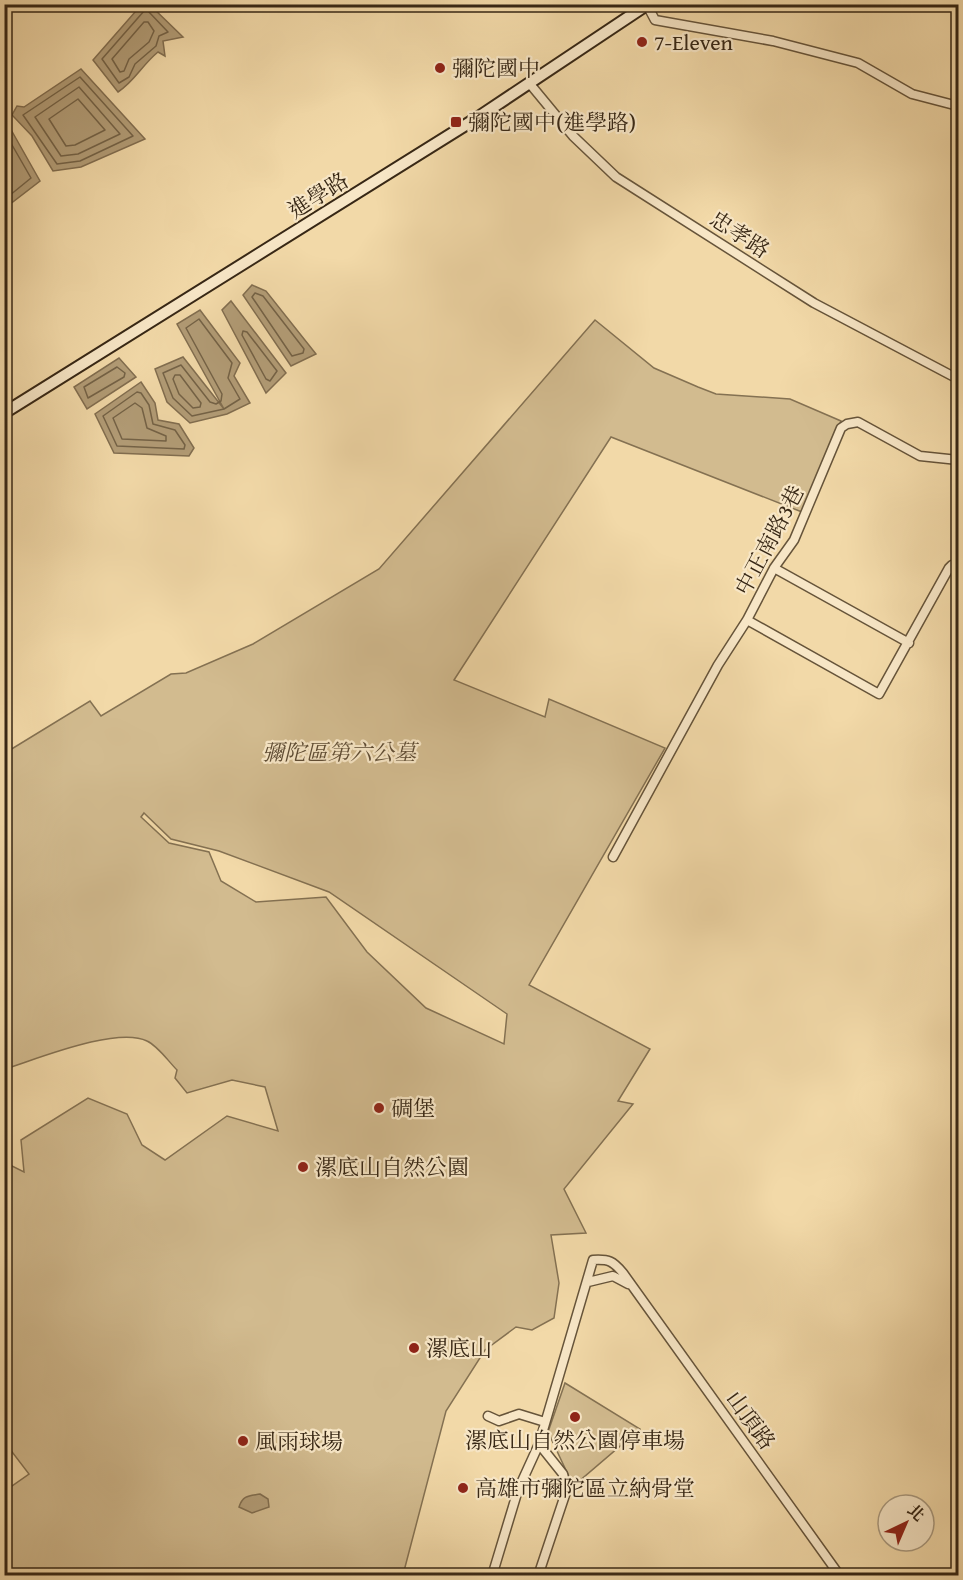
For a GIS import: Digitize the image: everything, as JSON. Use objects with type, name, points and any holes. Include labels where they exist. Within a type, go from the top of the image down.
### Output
[{"type":"street","name":"進學路","points":[[4,413],[530,84],[647,5]]},
{"type":"street","points":[[647,5],[655,20],[773,42],[858,63],[912,94],[958,106]]},
{"type":"street","name":"忠孝路","points":[[530,84],[573,136],[616,177],[814,303],[958,379]]},
{"type":"street","name":"中正南路3巷","points":[[612,857],[718,665],[747,620],[774,568],[802,525],[841,428],[846,424],[858,422],[920,456],[958,460]]},
{"type":"street","points":[[774,568],[909,643],[949,568],[952,565],[958,567]]},
{"type":"street","name":"中正南路3巷","points":[[747,620],[879,694],[909,643]]},
{"type":"street","name":"山頂路","points":[[588,1282],[592,1260],[612,1260],[840,1575]]},
{"type":"street","points":[[492,1575],[518,1490],[539,1444],[588,1282],[613,1276],[631,1286]]},
{"type":"street","points":[[488,1416],[500,1421],[519,1414],[545,1422]]},
{"type":"street","points":[[538,1575],[567,1490],[563,1474],[539,1444]]},
{"type":"green space","name":"漯底山自然公園","points":[[595,320],[654,368],[698,387],[716,394],[790,399],[841,421],[802,512],[611,437],[454,680],[545,717],[549,699],[665,748],[529,985],[650,1049],[618,1101],[633,1104],[564,1189],[586,1233],[551,1235],[559,1283],[554,1318],[532,1330],[516,1327],[485,1350],[446,1411],[404,1571],[400,1575],[5,1575],[5,1491],[29,1474],[6,1444],[5,1435],[4,1162],[24,1172],[21,1140],[88,1098],[127,1114],[142,1145],[165,1160],[227,1116],[278,1131],[265,1087],[232,1080],[187,1093],[175,1078],[177,1070],[159,1050],[151,1043],[134,1037],[97,1041],[5,1069],[5,753],[90,701],[101,716],[171,674],[186,673],[253,644],[379,569]],"holes":[[[144,813],[171,839],[219,851],[329,892],[507,1014],[504,1044],[426,1008],[367,952],[326,897],[256,902],[221,881],[209,852],[169,843],[141,817]]]},
{"type":"green space","points":[[565,1383],[640,1429],[571,1488],[571,1481],[548,1432]]},
{"type":"water","points":[[142,4],[150,5],[183,37],[163,41],[165,56],[158,52],[118,92],[93,60]]},
{"type":"water","points":[[81,69],[145,139],[81,167],[53,171],[32,136],[12,115],[17,106],[24,107]]},
{"type":"water","points":[[5,119],[40,181],[4,208]]},
{"type":"water","points":[[252,285],[266,291],[316,354],[291,366],[243,295]]},
{"type":"water","points":[[231,301],[286,373],[266,393],[222,310]]},
{"type":"water","points":[[200,310],[240,363],[234,376],[250,403],[227,414],[190,423],[167,402],[155,369],[183,357],[224,409],[177,324]]},
{"type":"water","points":[[119,358],[136,377],[87,409],[74,387]]},
{"type":"water","points":[[141,382],[155,403],[158,420],[179,424],[194,448],[189,456],[114,453],[95,414]]},
{"type":"water","points":[[260,1494],[268,1499],[269,1507],[252,1513],[239,1507],[245,1498]]},
{"type":"place","name":"7-Eleven","points":[[642,42]]},
{"type":"place","name":"彌陀國中","points":[[440,68]]},
{"type":"place","name":"彌陀國中(進學路)","points":[[456,122]]},
{"type":"place","name":"碉堡","points":[[379,1108]]},
{"type":"place","name":"漯底山自然公園","points":[[303,1167]]},
{"type":"place","name":"漯底山","points":[[414,1348]]},
{"type":"place","name":"漯底山自然公園停車場","points":[[575,1417]]},
{"type":"place","name":"風雨球場","points":[[243,1441]]},
{"type":"place","name":"高雄市彌陀區立納骨堂","points":[[463,1488]]},
{"type":"park label","name":"彌陀區第六公墓","points":[[339,752]]}]
